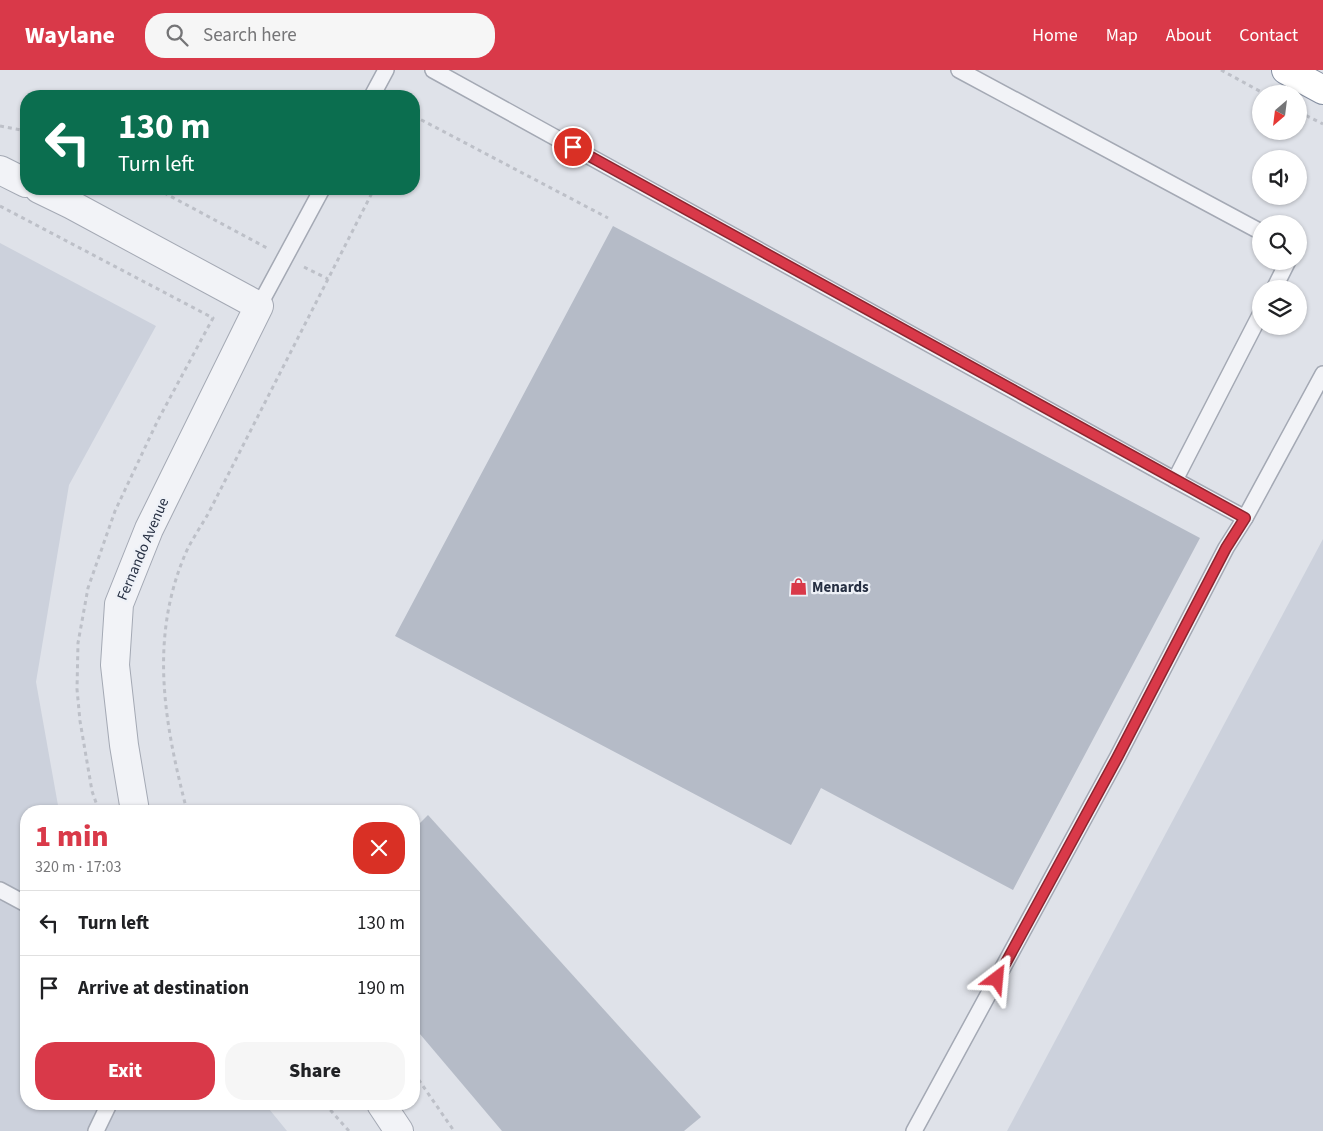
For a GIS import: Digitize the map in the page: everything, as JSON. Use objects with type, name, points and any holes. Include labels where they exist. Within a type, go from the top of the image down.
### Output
[{"type":"highway","points":[[1286,70],[1323,90]]},
{"type":"street","points":[[50,195],[259,306]]},
{"type":"street","name":"Fernando Avenue","points":[[134,805],[114,665],[119,604],[149,529],[259,306]]},
{"type":"street","points":[[385,1110],[398,1131]]},
{"type":"lane","points":[[375,90],[386,70]]},
{"type":"lane","points":[[433,70],[1245,518]]},
{"type":"lane","points":[[959,70],[1252,227]]},
{"type":"lane","points":[[259,306],[319,195]]},
{"type":"lane","points":[[1175,480],[1252,330]]},
{"type":"lane","points":[[914,1131],[1112,767],[1226,548],[1245,518],[1323,374]]},
{"type":"lane","points":[[0,890],[20,901]]},
{"type":"lane","points":[[96,1131],[106,1110]]},
{"type":"path","points":[[1221,70],[1252,87]]},
{"type":"path","points":[[1308,116],[1323,124]]},
{"type":"path","points":[[420,119],[608,218]]},
{"type":"path","points":[[0,126],[20,130]]},
{"type":"path","points":[[168,195],[328,279]]},
{"type":"path","points":[[186,805],[164,704],[163,653],[166,618],[176,579],[184,556],[208,514],[371,195]]},
{"type":"path","points":[[0,206],[214,318],[158,420],[115,511],[88,588],[78,643],[77,689],[80,721],[92,791],[97,805]]},
{"type":"path","points":[[420,1082],[454,1131]]},
{"type":"path","points":[[330,1110],[349,1131]]},
{"type":"shaded area","points":[[0,243],[156,326],[69,485],[36,682],[58,805],[20,805],[20,1110],[270,1110],[287,1131],[0,1131]]},
{"type":"shaded area","points":[[1323,539],[1323,1131],[1007,1131]]},
{"type":"building","name":"Menards","points":[[613,226],[1200,538],[1013,890],[821,788],[791,845],[395,636]]},
{"type":"building","points":[[428,815],[701,1117],[684,1131],[502,1131],[420,1034],[420,823]]},
{"type":"place","name":"Menards","points":[[798,587]]},
{"type":"route","points":[[573,147],[1245,518],[1226,548],[1117,758],[997,979]]}]
